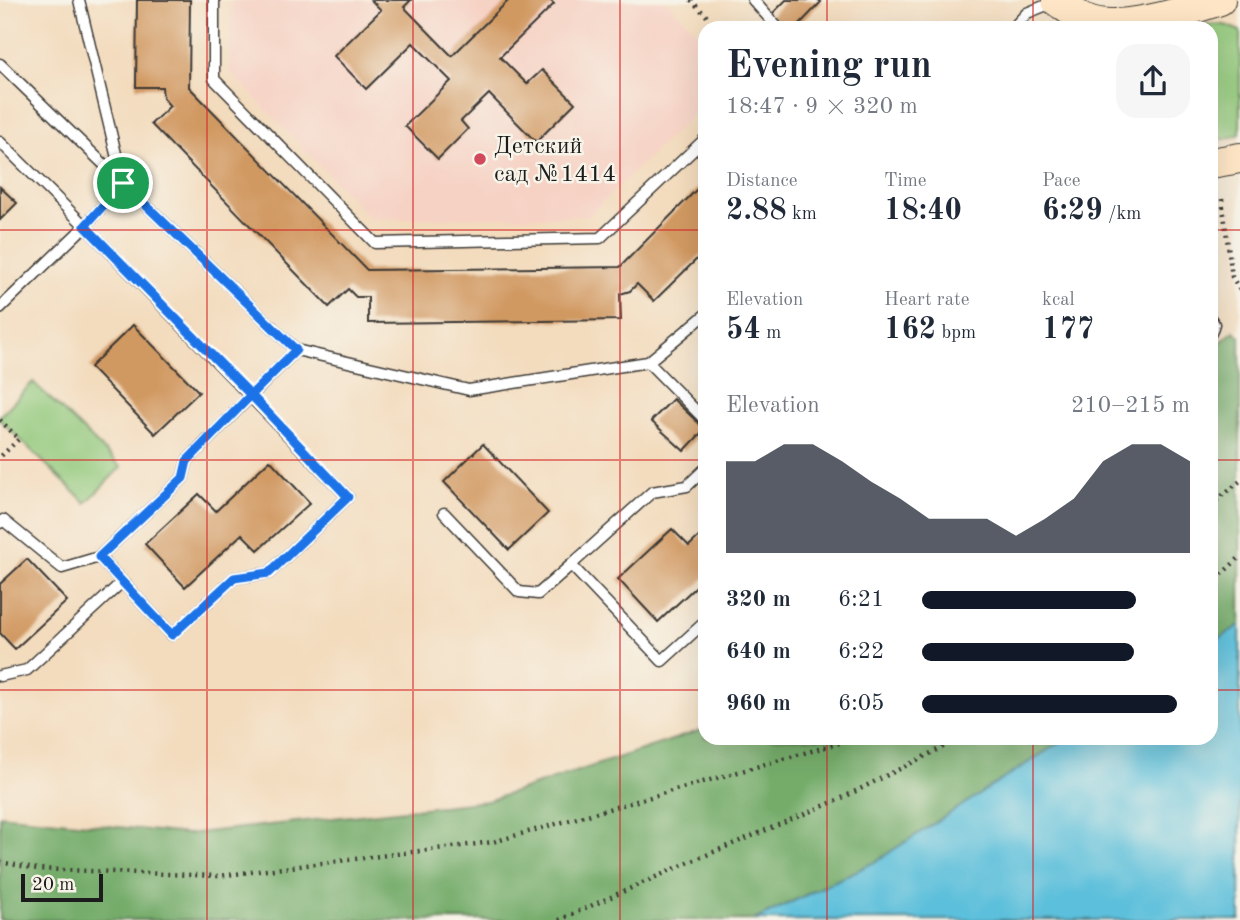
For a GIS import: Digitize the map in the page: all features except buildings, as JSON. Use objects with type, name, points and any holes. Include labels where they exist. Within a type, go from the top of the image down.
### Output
[{"type":"street","points":[[1057,0],[1092,21]]},
{"type":"street","points":[[1057,0],[1070,21]]},
{"type":"street","points":[[1171,21],[1203,5]]},
{"type":"street","points":[[1130,21],[1203,5],[1230,6],[1240,10]]},
{"type":"street","points":[[1218,162],[1240,158]]},
{"type":"lane","points":[[79,0],[123,183]]},
{"type":"lane","points":[[214,0],[214,79],[375,243],[600,238],[698,146]]},
{"type":"lane","points":[[752,0],[772,21]]},
{"type":"lane","points":[[1020,21],[1027,13],[1057,0]]},
{"type":"lane","points":[[0,64],[296,350],[468,390],[648,362],[698,321]]},
{"type":"lane","points":[[0,142],[251,395],[348,497],[269,573],[234,578],[172,635],[99,557]]},
{"type":"lane","points":[[0,308],[85,226],[123,183]]},
{"type":"lane","points":[[0,523],[3,520],[62,568],[99,557],[183,478],[187,461],[296,350]]},
{"type":"lane","points":[[648,362],[698,413]]},
{"type":"lane","points":[[444,513],[519,592],[538,594],[652,492],[687,486],[698,475]]},
{"type":"lane","points":[[571,565],[662,660],[698,628]]},
{"type":"lane","points":[[0,676],[27,670],[122,582]]},
{"type":"path","points":[[691,0],[711,21]]},
{"type":"path","points":[[1222,199],[1232,277],[1240,290]]},
{"type":"path","points":[[0,420],[19,439],[0,457]]},
{"type":"path","points":[[1218,499],[1240,481]]},
{"type":"path","points":[[1218,577],[1240,557]]},
{"type":"path","points":[[0,862],[37,869],[218,876],[493,842],[832,745]]},
{"type":"path","points":[[559,920],[840,799],[947,745]]},
{"type":"shaded area","name":"Детский сад №1414","points":[[231,0],[665,0],[698,33],[698,110],[588,216],[371,219],[230,72]]},
{"type":"green space","points":[[1218,25],[1240,31],[1240,134],[1218,140]]},
{"type":"green space","points":[[1234,331],[1240,336],[1240,625],[1218,639],[1218,344]]},
{"type":"green space","points":[[33,382],[121,467],[86,503],[0,420],[0,416]]},
{"type":"green space","points":[[698,731],[698,745],[1056,745],[873,863],[754,920],[0,920],[0,815],[187,834],[487,801]]},
{"type":"water","points":[[1240,625],[1240,920],[754,920],[873,863],[1056,745],[1218,745],[1218,639]]},
{"type":"place","name":"Детский сад №1414","points":[[480,159]]},
{"type":"route","points":[[123,183],[85,226],[251,395],[187,461],[183,478],[99,557],[172,635],[234,578],[269,573],[348,497],[251,395],[296,350],[123,183]]}]
